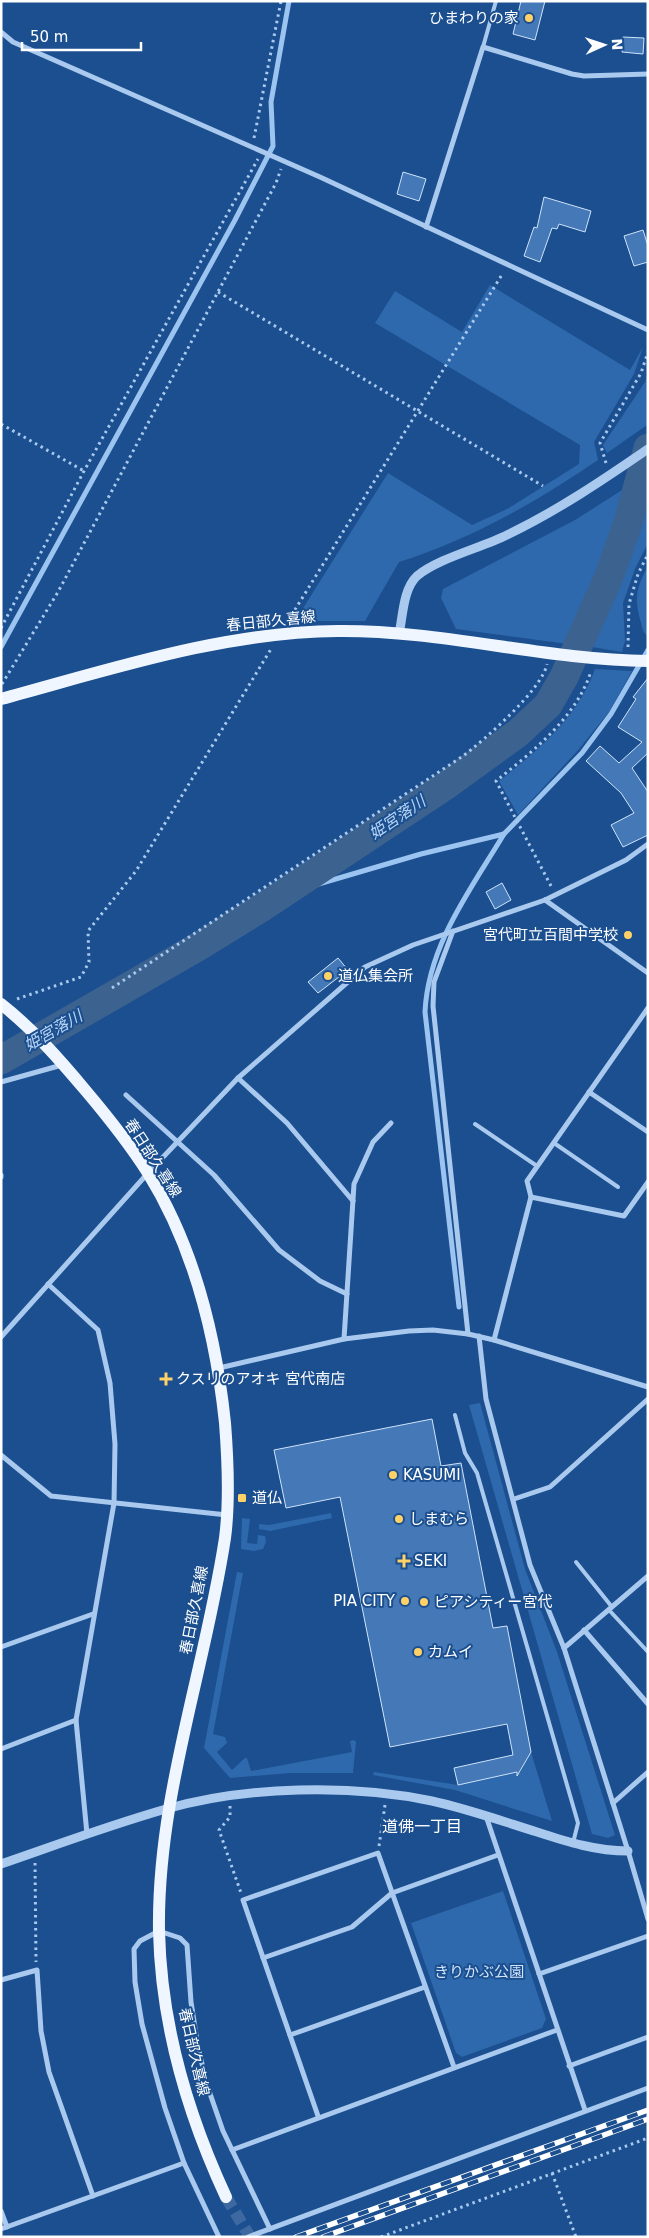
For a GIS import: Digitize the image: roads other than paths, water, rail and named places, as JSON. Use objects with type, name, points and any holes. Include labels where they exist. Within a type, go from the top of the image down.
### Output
[{"type":"main road","name":"春日部久喜線","points":[[1,699],[216,643],[280,634],[339,631],[399,634],[594,658],[648,661]]},
{"type":"main road","name":"春日部久喜線","points":[[5,1007],[62,1062],[103,1111],[148,1173],[168,1211],[186,1254],[209,1325],[218,1369],[227,1444],[228,1487],[225,1536],[211,1613],[168,1808],[163,1844],[159,1931],[169,2028],[184,2087],[205,2152],[226,2197]]},
{"type":"street","points":[[1,32],[13,42],[262,152],[648,330]]},
{"type":"street","points":[[426,227],[483,47],[584,76],[648,74]]},
{"type":"street","points":[[399,634],[408,590],[416,577],[431,568],[508,535],[610,475],[648,449]]},
{"type":"street","points":[[2,1335],[148,1173],[238,1078],[365,967],[413,945],[545,900],[626,860],[648,844]]},
{"type":"street","points":[[545,900],[648,973]]},
{"type":"street","points":[[453,931],[434,982],[432,1006],[468,1334]]},
{"type":"street","points":[[494,1340],[531,1197],[527,1181],[648,1008]]},
{"type":"street","points":[[1,1082],[62,1062]]},
{"type":"street","points":[[238,1078],[287,1123],[354,1201]]},
{"type":"street","points":[[590,1092],[648,1132]]},
{"type":"street","points":[[126,1096],[214,1175],[279,1250],[320,1281],[347,1294]]},
{"type":"street","points":[[344,1339],[354,1184],[373,1142],[391,1123]]},
{"type":"street","points":[[531,1197],[624,1216],[648,1182]]},
{"type":"street","points":[[48,1284],[98,1330],[110,1383],[115,1444],[114,1503],[93,1614],[76,1720],[87,1834]]},
{"type":"street","points":[[218,1369],[344,1339],[433,1330],[479,1336],[648,1387]]},
{"type":"street","points":[[479,1336],[486,1399],[530,1565],[564,1648],[648,1919]]},
{"type":"street","points":[[514,1499],[550,1487],[648,1399]]},
{"type":"street","points":[[1,1455],[51,1496],[226,1515]]},
{"type":"street","points":[[564,1648],[648,1576]]},
{"type":"street","points":[[1,1647],[93,1614]]},
{"type":"street","points":[[584,1630],[648,1704]]},
{"type":"street","points":[[1,1749],[76,1720]]},
{"type":"street","points":[[613,1803],[648,1772]]},
{"type":"street","points":[[1,1864],[168,1808],[231,1796],[312,1790],[386,1794],[430,1801],[573,1843],[607,1851],[628,1851]]},
{"type":"street","points":[[486,1816],[585,2110]]},
{"type":"street","points":[[318,2116],[243,1900],[378,1853],[454,2067]]},
{"type":"street","points":[[264,1958],[352,1927],[392,1893],[498,1855]]},
{"type":"street","points":[[219,2237],[184,2163],[165,2108],[142,2024],[135,1982],[134,1949],[140,1942],[159,1931],[180,1938],[188,1945],[192,2002],[198,2047],[208,2085],[232,2150],[270,2229]]},
{"type":"street","points":[[539,1974],[648,1936]]},
{"type":"street","points":[[1,1980],[37,1970],[41,2031],[49,2072],[93,2196]]},
{"type":"street","points":[[290,2035],[425,1987]]},
{"type":"street","points":[[232,2150],[318,2116],[557,2030]]},
{"type":"street","points":[[569,2066],[648,2037]]},
{"type":"street","points":[[248,2237],[648,2088]]},
{"type":"street","points":[[1,2211],[4,2228],[184,2163]]},
{"type":"lane","points":[[483,47],[496,1]]},
{"type":"lane","points":[[475,1124],[537,1166]]},
{"type":"lane","points":[[554,1143],[618,1187]]},
{"type":"lane","points":[[455,1415],[465,1453],[477,1474],[578,1822],[573,1843]]},
{"type":"lane","points":[[576,1562],[610,1608],[648,1652]]},
{"type":"waterway","points":[[1,647],[235,220],[273,146],[271,102],[289,1]]},
{"type":"waterway","name":"姫宮落川","points":[[1,1060],[201,945],[261,908],[445,786],[518,733],[548,705],[564,677],[608,579],[628,523],[648,448]]},
{"type":"waterway","points":[[281,895],[421,854],[504,834],[582,753],[611,714],[648,650]]},
{"type":"waterway","points":[[459,1307],[425,1012],[428,987],[443,941],[465,897],[504,834]]},
{"type":"tunnel","points":[[226,2197],[250,2237]]},
{"type":"railway","points":[[296,2237],[648,2110]]},
{"type":"railway","points":[[323,2237],[648,2119]]},
{"type":"place","name":"ひまわりの家","points":[[529,18]]},
{"type":"place","name":"宮代町立百間中学校","points":[[628,935]]},
{"type":"place","name":"道仏集会所","points":[[328,976]]},
{"type":"place","name":"クスリのアオキ 宮代南店","points":[[166,1379]]},
{"type":"place","name":"KASUMI","points":[[393,1475]]},
{"type":"place","name":"道仏","points":[[242,1498]]},
{"type":"place","name":"しまむら","points":[[399,1519]]},
{"type":"place","name":"SEKI","points":[[404,1561]]},
{"type":"place","name":"PIA CITY","points":[[405,1601]]},
{"type":"place","name":"ピアシティー宮代","points":[[424,1602]]},
{"type":"place","name":"カムイ","points":[[418,1652]]},
{"type":"district","name":"道佛一丁目","points":[[422,1826]]},
{"type":"park label","name":"きりかぶ公園","points":[[479,1972]]}]
